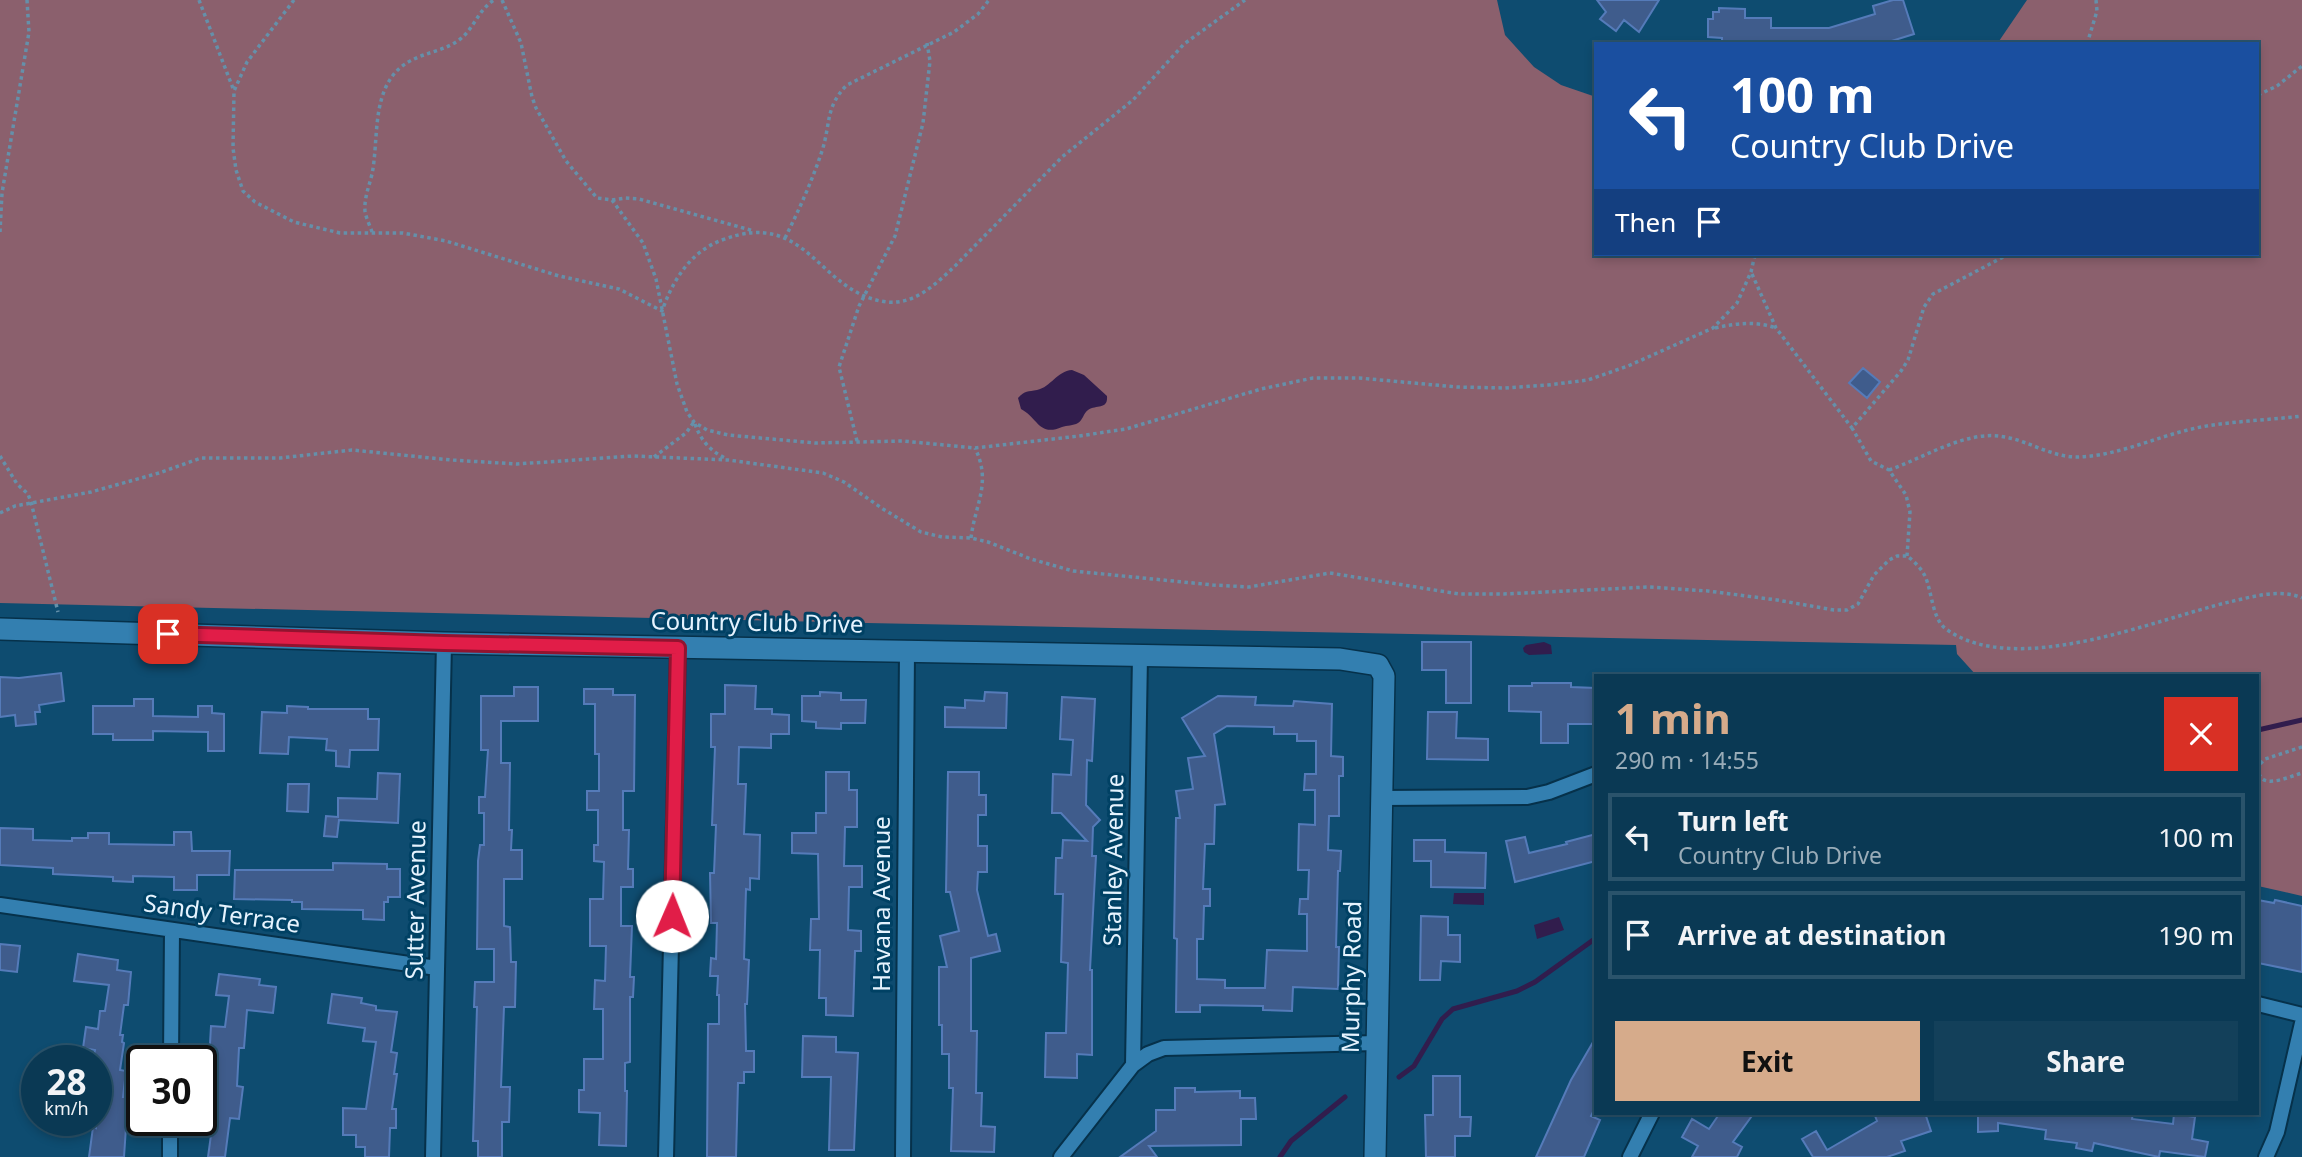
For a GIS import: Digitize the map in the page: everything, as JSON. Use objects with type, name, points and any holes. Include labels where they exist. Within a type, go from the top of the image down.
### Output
[{"type":"street","name":"Country Club Drive","points":[[0,629],[444,643],[1340,660],[1378,665],[1384,676],[1382,798]]},
{"type":"street","name":"Sutter Avenue","points":[[433,1157],[444,643]]},
{"type":"street","points":[[666,1157],[678,648]]},
{"type":"street","name":"Havana Avenue","points":[[903,1157],[907,652]]},
{"type":"street","name":"Stanley Avenue","points":[[1133,1065],[1140,656]]},
{"type":"street","points":[[1382,798],[1527,797],[1549,792],[1594,775]]},
{"type":"street","name":"Murphy Road","points":[[1375,1157],[1382,798]]},
{"type":"street","name":"Sandy Terrace","points":[[0,905],[437,968]]},
{"type":"street","points":[[171,1045],[173,930]]},
{"type":"street","points":[[2259,1004],[2302,1015]]},
{"type":"street","points":[[2266,1157],[2277,1132],[2302,1023]]},
{"type":"street","points":[[1060,1157],[1133,1065],[1148,1054],[1174,1047],[1377,1043]]},
{"type":"street","points":[[1630,1157],[1651,1115]]},
{"type":"street","points":[[170,1136],[170,1157]]},
{"type":"path","points":[[0,232],[2,193],[29,32],[27,0]]},
{"type":"path","points":[[199,0],[234,90],[233,148],[236,170],[243,191],[255,202],[294,222],[340,233],[403,233],[446,241],[559,276],[619,289],[662,311]]},
{"type":"path","points":[[234,90],[247,62],[294,0]]},
{"type":"path","points":[[372,232],[365,213],[366,195],[372,173],[378,115],[385,92],[398,70],[416,56],[458,41],[467,33],[487,4],[494,0]]},
{"type":"path","points":[[502,0],[521,43],[536,108],[566,161],[597,198],[639,199],[722,224],[785,238],[803,248],[840,280],[865,296],[889,302],[914,298],[940,280],[1062,157],[1133,100],[1160,74],[1184,44],[1245,0]]},
{"type":"path","points":[[785,238],[823,148],[830,110],[836,96],[847,85],[927,43],[954,32],[967,23],[989,0]]},
{"type":"path","points":[[2088,42],[2097,10],[2096,0]]},
{"type":"path","points":[[857,441],[839,367],[859,306],[895,236],[920,136],[930,61],[927,43]]},
{"type":"path","points":[[2259,95],[2277,86],[2302,66]]},
{"type":"path","points":[[612,200],[643,243],[656,279],[677,384],[687,412],[699,436],[717,454],[728,460]]},
{"type":"path","points":[[662,311],[678,276],[699,252],[730,237],[756,231]]},
{"type":"path","points":[[1713,328],[1737,303],[1751,272],[1755,256]]},
{"type":"path","points":[[1852,428],[1901,371],[1908,359],[1924,307],[1933,294],[2005,256]]},
{"type":"path","points":[[1751,272],[1776,328],[1852,428],[1871,461],[1889,470],[1906,495],[1910,512],[1907,556]]},
{"type":"path","points":[[694,422],[707,430],[728,435],[815,443],[903,441],[975,448],[1126,429],[1261,389],[1313,378],[1359,378],[1457,387],[1505,388],[1588,380],[1628,366],[1713,328],[1734,323],[1760,323],[1776,328]]},
{"type":"path","points":[[1889,470],[1962,440],[1985,435],[2005,437],[2052,453],[2075,457],[2107,453],[2202,427],[2302,416]]},
{"type":"path","points":[[654,457],[686,433],[694,422]]},
{"type":"path","points":[[971,538],[983,483],[975,448]]},
{"type":"path","points":[[0,513],[31,502],[91,492],[201,458],[280,458],[352,450],[517,464],[633,456],[728,460],[823,473],[844,482],[921,532],[988,542],[1031,559],[1073,571],[1213,585],[1249,587],[1330,573],[1459,594],[1649,587],[1847,610],[1858,604],[1874,575],[1889,559],[1907,556],[1923,573],[1944,628],[1964,639],[1991,647],[2018,649],[2089,640],[2259,595],[2294,594],[2302,598]]},
{"type":"path","points":[[0,456],[31,502],[56,604],[58,630]]},
{"type":"path","points":[[2259,765],[2266,759],[2302,747]]},
{"type":"path","points":[[2259,775],[2266,781],[2276,782],[2302,773]]},
{"type":"shaded area","points":[[0,0],[1497,0],[1505,35],[1534,67],[1561,85],[1594,96],[1594,256],[2259,256],[2259,42],[1998,42],[2027,0],[2302,0],[2302,896],[2259,886],[2259,674],[1975,674],[1957,654],[1956,645],[0,603]]},
{"type":"shaded area","points":[[1072,370],[1084,375],[1107,396],[1106,403],[1088,410],[1076,424],[1048,430],[1043,428],[1021,409],[1018,398],[1025,392],[1046,386],[1062,373]]},
{"type":"shaded area","points":[[1544,642],[1551,645],[1552,654],[1529,655],[1524,652],[1526,645]]},
{"type":"shaded area","points":[[1454,893],[1484,893],[1484,905],[1453,904]]},
{"type":"shaded area","points":[[1559,917],[1564,930],[1537,939],[1534,925]]},
{"type":"building","points":[[1597,0],[1659,0],[1639,32],[1624,20],[1616,31],[1600,19],[1606,12]]},
{"type":"building","points":[[1903,0],[1914,34],[1888,42],[1722,42],[1722,38],[1708,37],[1708,19],[1713,19],[1713,12],[1719,12],[1719,8],[1745,9],[1745,18],[1771,18],[1771,28],[1829,28],[1875,14],[1873,6]]},
{"type":"building","points":[[1863,368],[1880,382],[1867,398],[1849,383]]},
{"type":"building","points":[[1422,642],[1471,642],[1471,703],[1446,703],[1446,670],[1422,670]]},
{"type":"building","points":[[61,673],[64,701],[39,705],[40,712],[35,712],[36,724],[16,726],[15,715],[0,717],[0,677],[19,678]]},
{"type":"building","points":[[1532,683],[1571,683],[1571,687],[1594,688],[1594,724],[1568,724],[1568,743],[1541,743],[1541,712],[1509,711],[1509,686],[1532,686]]},
{"type":"building","points":[[725,685],[756,686],[755,709],[772,709],[772,714],[789,715],[789,734],[771,734],[771,748],[739,747],[738,784],[746,784],[744,834],[760,835],[759,879],[750,878],[750,890],[746,889],[744,959],[749,960],[745,1004],[746,1051],[754,1051],[754,1072],[744,1072],[744,1083],[738,1083],[736,1157],[707,1157],[708,1024],[719,1024],[718,976],[710,976],[711,958],[716,959],[717,923],[711,923],[710,873],[714,873],[716,825],[712,825],[715,747],[711,747],[711,714],[725,714]]},
{"type":"building","points":[[514,687],[538,687],[538,721],[501,721],[501,763],[510,763],[511,850],[522,850],[522,879],[504,879],[504,926],[510,927],[511,962],[516,962],[515,1007],[504,1007],[501,1087],[510,1087],[509,1122],[502,1122],[502,1157],[478,1157],[478,1141],[473,1141],[477,1007],[474,1007],[475,982],[494,982],[494,949],[477,949],[478,861],[480,845],[484,845],[484,813],[479,813],[479,797],[485,797],[488,750],[481,750],[481,696],[514,696]]},
{"type":"building","points":[[584,689],[613,689],[613,695],[635,695],[634,791],[623,791],[623,830],[629,830],[628,869],[633,869],[633,887],[621,887],[621,926],[632,926],[630,977],[634,977],[633,997],[630,997],[630,1062],[625,1063],[626,1146],[599,1145],[600,1113],[579,1112],[579,1090],[584,1090],[584,1059],[603,1059],[603,1009],[594,1009],[595,980],[605,981],[606,946],[590,946],[590,899],[603,899],[604,862],[594,861],[594,845],[598,845],[598,810],[587,810],[587,791],[599,791],[599,754],[595,754],[595,704],[584,704]]},
{"type":"building","points":[[820,692],[841,693],[841,700],[866,700],[865,723],[841,723],[841,729],[816,728],[816,722],[802,721],[802,696],[820,696]]},
{"type":"building","points":[[985,692],[1007,693],[1006,728],[945,727],[945,707],[965,708],[965,700],[984,701]]},
{"type":"building","points":[[1218,696],[1256,697],[1255,705],[1293,706],[1294,701],[1332,704],[1331,756],[1343,757],[1343,776],[1339,776],[1339,816],[1329,816],[1328,850],[1341,851],[1336,947],[1339,947],[1338,989],[1293,987],[1292,1011],[1263,1010],[1263,1006],[1200,1005],[1200,1012],[1176,1012],[1176,818],[1180,818],[1176,791],[1193,789],[1188,758],[1205,756],[1182,718]],"holes":[[[1227,726],[1274,727],[1274,734],[1297,734],[1297,741],[1316,741],[1316,774],[1305,774],[1304,790],[1315,790],[1315,825],[1299,824],[1298,870],[1309,870],[1308,899],[1300,899],[1299,914],[1307,914],[1307,951],[1267,950],[1265,988],[1225,988],[1225,980],[1197,979],[1197,939],[1203,939],[1204,906],[1210,906],[1210,889],[1203,889],[1205,844],[1214,844],[1215,805],[1225,804],[1214,734]]]},
{"type":"building","points":[[1062,697],[1095,699],[1092,761],[1087,760],[1086,805],[1100,820],[1093,827],[1092,856],[1096,856],[1090,970],[1092,1055],[1077,1054],[1077,1078],[1045,1077],[1046,1033],[1066,1033],[1068,963],[1061,962],[1063,894],[1055,894],[1056,858],[1062,858],[1063,840],[1087,841],[1061,813],[1052,813],[1053,774],[1071,775],[1073,740],[1060,739]]},
{"type":"building","points":[[134,699],[153,699],[153,716],[198,717],[198,706],[212,706],[212,713],[224,714],[224,751],[208,751],[208,732],[153,731],[153,740],[113,740],[113,734],[93,734],[93,706],[134,706]]},
{"type":"building","points":[[287,706],[308,709],[368,709],[368,719],[379,719],[378,750],[350,750],[349,767],[336,766],[336,751],[326,750],[327,739],[289,737],[288,754],[260,753],[262,712],[287,713]]},
{"type":"building","points":[[1428,712],[1457,712],[1456,738],[1488,739],[1488,760],[1427,759]]},
{"type":"building","points":[[826,772],[849,772],[849,790],[857,790],[857,827],[845,827],[844,866],[862,866],[862,887],[849,887],[848,930],[861,931],[861,951],[855,951],[853,1016],[826,1015],[826,998],[819,998],[820,950],[810,950],[811,919],[819,919],[818,854],[792,853],[792,833],[816,833],[816,813],[826,813]]},
{"type":"building","points":[[948,772],[979,772],[979,795],[986,795],[986,815],[978,815],[978,846],[987,846],[987,872],[978,872],[977,890],[988,936],[996,934],[1000,951],[971,958],[971,1031],[977,1031],[976,1093],[982,1093],[981,1126],[995,1127],[994,1152],[951,1151],[953,1088],[949,1088],[949,1054],[942,1054],[942,1025],[939,1025],[939,967],[947,967],[940,936],[959,931],[950,892],[946,892]]},
{"type":"building","points":[[378,773],[400,774],[398,823],[339,820],[337,837],[324,836],[326,816],[338,817],[338,798],[377,799]]},
{"type":"building","points":[[288,784],[309,784],[308,812],[287,811]]},
{"type":"building","points":[[0,828],[33,829],[33,840],[72,841],[72,838],[88,838],[88,833],[109,833],[109,844],[174,845],[174,832],[191,832],[192,851],[230,851],[229,875],[197,875],[197,890],[174,890],[174,877],[133,876],[133,882],[113,881],[113,877],[53,874],[53,868],[0,865]]},
{"type":"building","points":[[1594,835],[1594,862],[1515,882],[1506,841],[1525,837],[1529,853],[1567,844],[1566,842]]},
{"type":"building","points":[[1414,840],[1445,840],[1445,852],[1486,853],[1485,888],[1431,887],[1431,861],[1414,861]]},
{"type":"building","points":[[333,863],[387,864],[387,869],[400,869],[400,897],[388,897],[388,902],[384,902],[384,920],[363,919],[363,910],[302,909],[302,902],[292,900],[234,899],[235,870],[333,870]]},
{"type":"building","points":[[2259,900],[2274,903],[2275,900],[2302,906],[2302,972],[2259,963]]},
{"type":"building","points":[[1421,916],[1448,917],[1448,935],[1460,935],[1460,962],[1441,961],[1440,980],[1420,980]]},
{"type":"building","points":[[0,944],[20,946],[17,972],[0,970]]},
{"type":"building","points":[[78,954],[118,960],[117,970],[131,972],[128,1005],[124,1005],[120,1035],[123,1035],[124,1043],[120,1070],[126,1071],[123,1097],[126,1097],[124,1157],[89,1157],[92,1136],[112,1136],[112,1045],[83,1045],[86,1027],[98,1029],[100,1011],[105,1011],[109,985],[74,981]]},
{"type":"building","points":[[219,974],[260,979],[259,985],[276,987],[273,1013],[247,1010],[244,1048],[239,1048],[237,1086],[243,1087],[239,1119],[230,1118],[225,1157],[208,1157],[211,1136],[217,1136],[217,1045],[210,1045],[211,1026],[225,1027],[229,996],[216,995]]},
{"type":"building","points":[[332,994],[362,998],[361,1003],[376,1006],[376,1010],[397,1012],[391,1052],[397,1053],[392,1109],[396,1109],[396,1128],[390,1128],[389,1157],[365,1157],[365,1147],[356,1147],[356,1135],[343,1135],[343,1108],[366,1109],[376,1042],[363,1041],[365,1028],[328,1023]]},
{"type":"building","points":[[803,1036],[836,1037],[836,1052],[858,1053],[854,1150],[829,1150],[831,1077],[802,1077]]},
{"type":"building","points":[[1594,1040],[1594,1110],[1591,1116],[1600,1120],[1584,1157],[1536,1157],[1571,1080]]},
{"type":"building","points":[[1433,1076],[1460,1076],[1460,1117],[1471,1117],[1470,1136],[1455,1136],[1455,1157],[1426,1157],[1425,1115],[1433,1115]]},
{"type":"building","points":[[1175,1088],[1195,1088],[1195,1092],[1240,1091],[1240,1098],[1255,1098],[1256,1119],[1241,1119],[1241,1145],[1149,1146],[1157,1157],[1120,1157],[1156,1131],[1156,1110],[1175,1110]]},
{"type":"building","points":[[1719,1115],[1753,1115],[1733,1142],[1742,1147],[1737,1157],[1692,1157],[1698,1146],[1682,1137],[1692,1119],[1709,1129]]},
{"type":"building","points":[[1875,1115],[1926,1115],[1931,1131],[1901,1141],[1905,1151],[1887,1157],[1813,1157],[1802,1139],[1816,1131],[1827,1150],[1877,1121]]},
{"type":"building","points":[[1978,1115],[2133,1115],[2132,1119],[2173,1124],[2174,1115],[2181,1115],[2195,1117],[2192,1139],[2208,1142],[2205,1157],[2160,1151],[2159,1157],[2094,1143],[2092,1151],[2076,1148],[2077,1143],[2045,1139],[2046,1130],[1998,1123],[1998,1131],[1978,1132]]},
{"type":"waterway","points":[[2259,730],[2302,720]]},
{"type":"waterway","points":[[1399,1077],[1414,1066],[1442,1019],[1453,1009],[1517,991],[1535,982],[1594,939]]},
{"type":"waterway","points":[[1280,1157],[1291,1141],[1345,1097]]},
{"type":"route","points":[[168,634],[678,648],[672,916]]}]
